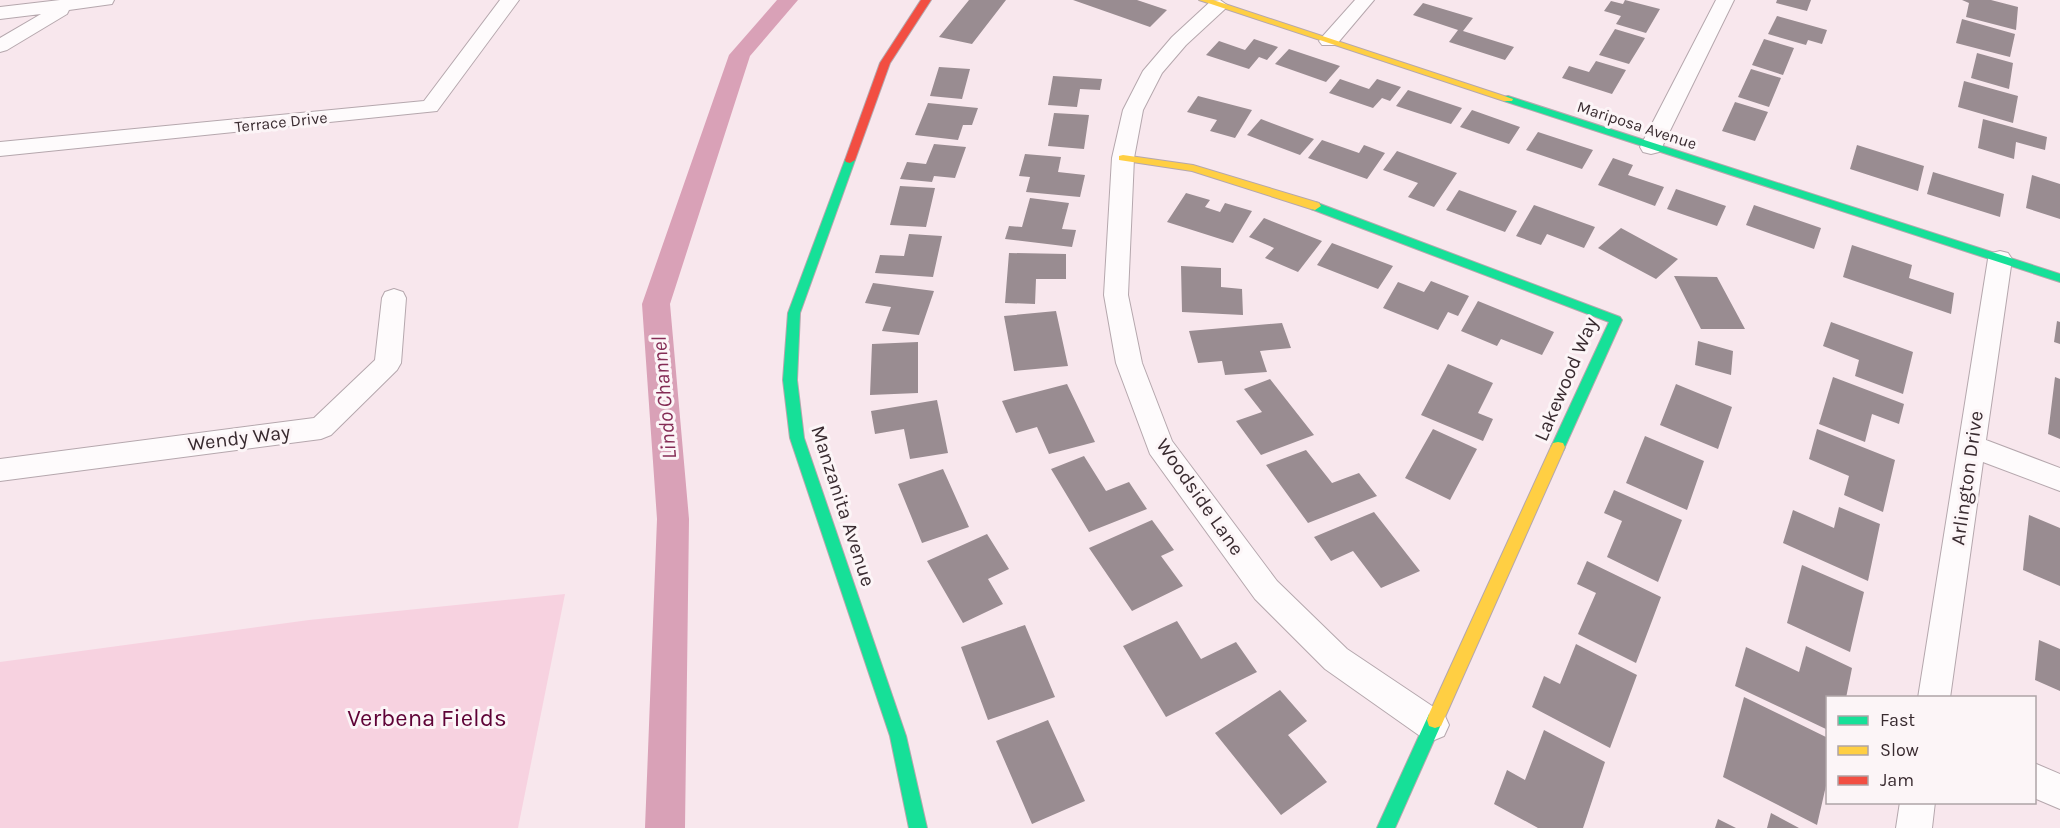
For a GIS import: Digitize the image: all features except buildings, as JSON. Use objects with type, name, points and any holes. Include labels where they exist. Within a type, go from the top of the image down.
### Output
[{"type":"street","points":[[0,13],[105,0]]},
{"type":"street","name":"Terrace Drive","points":[[0,149],[430,107],[510,0]]},
{"type":"street","name":"Manzanita Avenue","points":[[918,828],[898,736],[797,438],[790,380],[794,313],[885,63],[905,28],[926,0]]},
{"type":"street","points":[[1329,41],[1365,0]]},
{"type":"street","points":[[1651,147],[1725,0]]},
{"type":"street","name":"Mariposa Avenue","points":[[1211,2],[1651,147],[2060,278]]},
{"type":"street","name":"Woodside Lane","points":[[1211,2],[1153,71],[1133,110],[1123,158],[1116,295],[1129,363],[1160,446],[1266,590],[1336,659],[1432,725]]},
{"type":"street","points":[[0,46],[71,3]]},
{"type":"street","name":"Lakewood Way","points":[[1123,158],[1193,168],[1295,199],[1617,320],[1386,828]]},
{"type":"street","name":"Arlington Drive","points":[[1934,696],[2000,259]]},
{"type":"street","name":"Wendy Way","points":[[0,470],[321,428],[388,363],[394,298]]},
{"type":"street","points":[[1971,446],[2060,480]]},
{"type":"street","points":[[2036,781],[2060,792]]},
{"type":"street","points":[[1914,828],[1918,804]]},
{"type":"green space","name":"Verbena Fields","points":[[565,594],[518,828],[0,828],[0,662],[309,620]]},
{"type":"waterway","name":"Lindo Channel","points":[[665,828],[673,519],[656,304],[740,55],[788,0]]},
{"type":"traffic: fast","points":[[1508,99],[2060,278]]},
{"type":"traffic: fast","points":[[850,160],[794,313],[790,380],[797,438],[898,736],[918,828]]},
{"type":"traffic: fast","points":[[1315,206],[1616,320],[1558,447]]},
{"type":"traffic: fast","points":[[1386,828],[1435,720]]},
{"type":"traffic: slow","points":[[1204,0],[1508,99]]},
{"type":"traffic: slow","points":[[1123,158],[1193,168],[1315,206]]},
{"type":"traffic: slow","points":[[1435,720],[1558,447]]},
{"type":"traffic: jam","points":[[850,160],[885,63],[926,0]]}]
